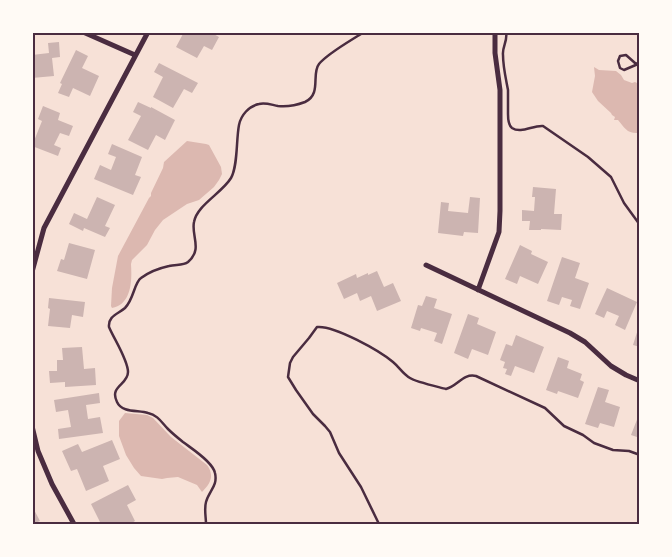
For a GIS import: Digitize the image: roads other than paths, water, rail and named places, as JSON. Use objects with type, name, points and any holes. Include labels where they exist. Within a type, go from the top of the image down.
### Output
[{"type":"street","points":[[83,32],[135,55]]},
{"type":"street","points":[[32,272],[44,228],[148,32]]},
{"type":"street","points":[[478,290],[498,232],[500,211],[500,90],[495,53],[495,32]]},
{"type":"street","points":[[426,266],[570,333],[585,342],[611,366],[640,380]]},
{"type":"street","points":[[32,426],[38,451],[48,476],[74,524]]},
{"type":"lane","points":[[206,524],[205,505],[215,483],[214,470],[207,461],[169,431],[156,416],[148,412],[123,408],[117,402],[116,391],[118,386],[126,380],[128,370],[108,322],[110,318],[129,303],[140,278],[167,266],[185,264],[192,257],[196,245],[195,220],[201,209],[227,184],[232,176],[239,122],[244,113],[259,104],[292,106],[308,100],[314,91],[318,65],[364,32]]},
{"type":"lane","points":[[506,32],[507,38],[503,55],[510,125],[515,130],[538,125],[543,126],[588,157],[611,176],[624,203],[640,225]]},
{"type":"lane","points":[[626,55],[639,65],[624,70],[620,68],[618,61],[620,56],[626,55]]},
{"type":"lane","points":[[378,524],[361,487],[339,454],[330,432],[313,414],[288,377],[293,357],[317,327],[326,327],[367,345],[392,360],[411,379],[446,389],[452,387],[466,376],[476,376],[545,408],[562,424],[594,443],[614,450],[629,450],[640,455]]}]
